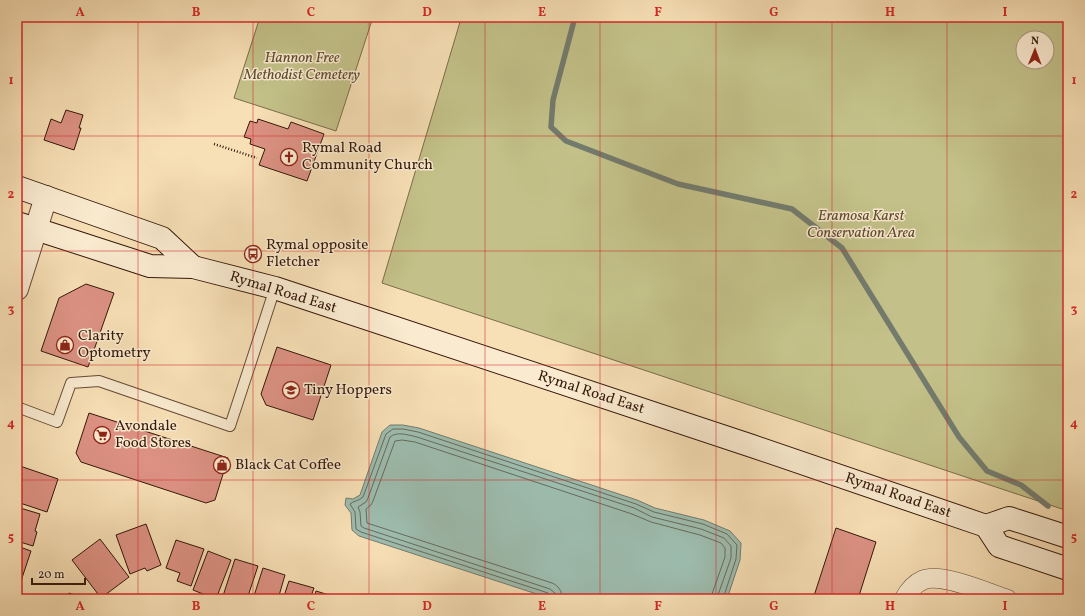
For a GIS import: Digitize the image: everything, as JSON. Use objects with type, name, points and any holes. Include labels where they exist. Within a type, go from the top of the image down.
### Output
[{"type":"main road","name":"Rymal Road East","points":[[17,187],[162,238],[193,267]]},
{"type":"main road","points":[[17,289],[27,226],[46,197]]},
{"type":"main road","name":"Rymal Road East","points":[[27,226],[150,266],[193,267],[275,288],[752,446],[986,526]]},
{"type":"main road","points":[[1068,537],[1009,518],[986,526],[999,546],[1068,569]]},
{"type":"street","points":[[904,599],[910,588],[924,579],[936,578],[950,580],[1007,599]]},
{"type":"lane","points":[[17,407],[57,422],[71,383],[99,381],[230,426],[275,288]]},
{"type":"path","points":[[214,144],[257,158]]},
{"type":"green space","name":"Hannon Free Methodist Cemetery","points":[[260,17],[373,17],[336,131],[234,98]]},
{"type":"green space","name":"Eramosa Karst Conservation Area","points":[[448,17],[1068,17],[1068,511],[382,283],[460,22]]},
{"type":"water","points":[[390,425],[403,425],[419,428],[637,500],[655,508],[704,520],[730,531],[741,543],[740,560],[727,599],[552,599],[359,536],[352,530],[351,513],[345,505],[346,498],[353,499],[360,495],[382,432]]},
{"type":"building","points":[[66,110],[83,115],[79,128],[81,128],[74,150],[44,140],[51,119],[61,123]]},
{"type":"building","name":"Rymal Road Community Church","points":[[258,119],[288,129],[291,122],[324,134],[307,181],[259,165],[265,149],[250,144],[251,139],[244,137],[250,121],[257,123]]},
{"type":"building","points":[[86,284],[114,293],[88,367],[41,351],[59,298]]},
{"type":"building","points":[[277,347],[331,365],[313,420],[266,405],[261,394]]},
{"type":"building","points":[[89,413],[228,458],[215,500],[206,503],[81,462],[76,453]]},
{"type":"building","points":[[17,465],[58,479],[47,512],[17,502]]},
{"type":"building","points":[[17,507],[40,514],[35,531],[37,532],[33,546],[17,541]]},
{"type":"building","points":[[146,524],[161,565],[147,571],[145,568],[130,574],[116,535]]},
{"type":"building","points":[[836,528],[876,542],[858,599],[813,599]]},
{"type":"building","points":[[100,539],[129,577],[101,598],[72,560]]},
{"type":"building","points":[[176,540],[204,549],[191,586],[177,581],[180,573],[166,568]]},
{"type":"building","points":[[17,546],[31,551],[21,581],[17,580]]},
{"type":"building","points":[[208,551],[231,560],[216,599],[193,590]]},
{"type":"building","points":[[235,559],[258,566],[247,599],[222,599]]},
{"type":"building","points":[[263,568],[285,575],[278,599],[253,599]]},
{"type":"building","points":[[289,581],[314,588],[310,599],[283,599]]},
{"type":"building","points":[[17,584],[22,586],[18,599],[17,599]]},
{"type":"building","points":[[316,591],[342,599],[314,599]]},
{"type":"building","points":[[69,593],[88,599],[67,599]]},
{"type":"waterway","points":[[575,17],[553,100],[551,127],[566,141],[678,184],[792,209],[842,248],[959,437],[987,471],[1021,485],[1048,506]]},
{"type":"place","name":"Rymal Road Community Church","points":[[289,157]]},
{"type":"place","name":"Rymal opposite Fletcher","points":[[253,254]]},
{"type":"place","name":"Clarity Optometry","points":[[65,345]]},
{"type":"place","name":"Tiny Hoppers","points":[[291,390]]},
{"type":"place","name":"Avondale Food Stores","points":[[102,435]]},
{"type":"place","name":"Black Cat Coffee","points":[[222,465]]}]
